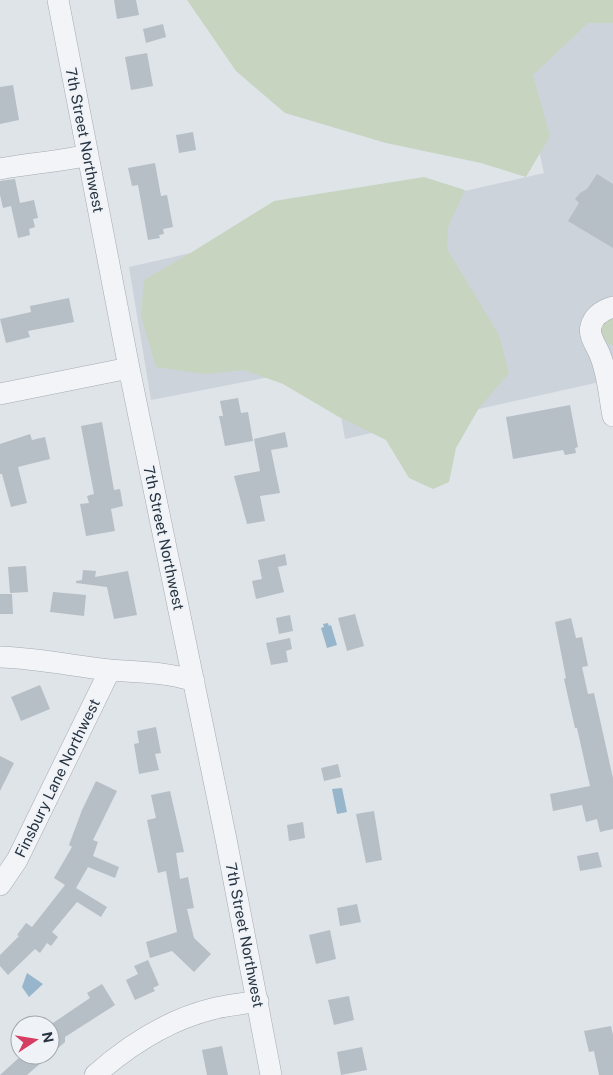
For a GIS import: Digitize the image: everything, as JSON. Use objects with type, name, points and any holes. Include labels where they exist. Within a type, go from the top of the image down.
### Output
[{"type":"street","name":"7th Street Northwest","points":[[58,0],[129,368],[194,681],[271,1075]]},
{"type":"street","points":[[0,169],[27,163],[65,160],[88,155]]},
{"type":"street","points":[[613,306],[602,311],[595,318],[591,327],[591,335],[609,366],[613,416]]},
{"type":"street","points":[[0,394],[129,368]]},
{"type":"street","points":[[0,656],[28,658],[110,670],[152,672],[194,681]]},
{"type":"street","name":"Finsbury Lane Northwest","points":[[0,885],[17,860],[110,670]]},
{"type":"street","points":[[95,1075],[137,1042],[175,1021],[212,1009],[258,1001]]},
{"type":"shaded area","points":[[505,0],[613,0],[613,379],[345,439],[332,365],[151,400],[129,267],[544,173]]},
{"type":"green space","points":[[187,0],[613,0],[613,23],[588,23],[533,75],[550,136],[526,177],[481,163],[386,143],[285,113],[236,71]]},
{"type":"green space","points":[[424,177],[465,190],[448,227],[447,249],[499,335],[509,373],[479,408],[456,448],[449,482],[433,489],[409,478],[386,440],[339,417],[283,384],[244,370],[205,374],[156,367],[141,316],[144,280],[274,201]]},
{"type":"green space","points":[[613,312],[613,346],[604,339],[601,329],[602,321]]},
{"type":"water","points":[[328,623],[329,626],[331,625],[337,645],[327,648],[321,628],[324,627],[323,624]]},
{"type":"water","points":[[342,788],[347,812],[337,814],[332,789]]},
{"type":"water","points":[[27,973],[43,984],[29,997],[22,987]]},
{"type":"building","points":[[114,0],[136,0],[139,15],[117,19]]},
{"type":"building","points":[[163,24],[166,37],[146,43],[143,29]]},
{"type":"building","points":[[147,53],[153,86],[131,90],[125,57]]},
{"type":"building","points":[[13,85],[19,120],[0,124],[0,87]]},
{"type":"building","points":[[193,132],[196,150],[179,153],[176,135]]},
{"type":"building","points":[[155,163],[161,196],[167,195],[173,227],[163,229],[164,234],[159,235],[160,238],[148,240],[138,185],[132,186],[128,168]]},
{"type":"building","points":[[597,174],[613,184],[613,248],[568,221],[579,203],[575,199],[587,189]]},
{"type":"building","points":[[15,179],[20,203],[34,200],[38,218],[33,219],[35,227],[29,229],[30,235],[18,238],[11,206],[3,208],[0,195],[0,181]]},
{"type":"building","points":[[69,298],[74,322],[28,331],[30,337],[6,343],[0,319],[31,312],[30,306]]},
{"type":"building","points":[[238,398],[241,413],[248,412],[253,441],[225,446],[219,416],[223,416],[220,401]]},
{"type":"building","points":[[570,405],[578,447],[575,448],[576,453],[565,455],[563,450],[513,459],[506,417]]},
{"type":"building","points":[[102,422],[114,490],[120,489],[123,506],[111,509],[115,531],[86,536],[80,504],[89,503],[87,496],[94,494],[81,426]]},
{"type":"building","points":[[285,432],[288,447],[271,450],[280,493],[260,496],[265,521],[247,524],[234,476],[260,471],[254,439]]},
{"type":"building","points":[[30,434],[32,440],[45,437],[50,459],[18,467],[27,503],[11,507],[2,474],[0,474],[0,444]]},
{"type":"building","points":[[285,554],[287,565],[278,567],[284,592],[256,599],[252,581],[262,579],[258,560]]},
{"type":"building","points":[[26,566],[28,592],[10,593],[8,567]]},
{"type":"building","points":[[83,570],[96,571],[95,577],[128,571],[137,615],[114,619],[107,587],[76,583],[76,581],[82,580]]},
{"type":"building","points":[[53,592],[86,595],[84,616],[50,612]]},
{"type":"building","points":[[0,594],[12,594],[13,614],[0,614]]},
{"type":"building","points":[[355,614],[364,646],[347,651],[338,618]]},
{"type":"building","points":[[290,615],[293,631],[279,634],[276,618]]},
{"type":"building","points":[[571,618],[576,638],[582,637],[588,666],[582,667],[588,694],[594,693],[613,778],[613,829],[600,832],[597,819],[586,822],[582,805],[553,811],[550,794],[590,786],[564,679],[566,678],[555,622]]},
{"type":"building","points":[[290,638],[292,649],[286,651],[288,662],[271,665],[266,643]]},
{"type":"building","points":[[40,685],[50,709],[21,721],[11,697]]},
{"type":"building","points":[[156,727],[161,753],[155,754],[159,770],[139,774],[134,744],[139,743],[137,731]]},
{"type":"building","points":[[0,756],[14,763],[0,791]]},
{"type":"building","points":[[338,764],[341,777],[324,781],[321,768]]},
{"type":"building","points":[[96,781],[117,791],[93,840],[98,842],[93,856],[119,867],[115,878],[88,867],[76,888],[107,907],[101,917],[77,902],[52,932],[58,937],[51,946],[47,943],[40,953],[35,949],[8,975],[0,966],[0,955],[19,936],[17,935],[26,923],[32,927],[65,885],[54,878],[72,847],[69,845],[82,810]]},
{"type":"building","points":[[170,791],[184,852],[176,853],[180,879],[188,877],[194,908],[187,909],[194,938],[211,954],[194,972],[172,951],[150,958],[146,942],[177,932],[166,871],[158,873],[147,820],[156,818],[151,795]]},
{"type":"building","points":[[374,811],[382,860],[366,863],[356,814]]},
{"type":"building","points":[[303,822],[305,838],[289,841],[287,825]]},
{"type":"building","points":[[598,852],[602,867],[580,871],[577,856]]},
{"type":"building","points":[[357,904],[361,922],[340,926],[337,908]]},
{"type":"building","points":[[330,930],[336,959],[316,964],[309,935]]},
{"type":"building","points":[[148,960],[159,985],[153,988],[155,991],[135,1000],[126,980],[138,974],[134,966]]},
{"type":"building","points":[[102,984],[115,1005],[65,1037],[65,1042],[60,1046],[60,1018],[90,998],[87,993]]},
{"type":"building","points":[[349,996],[354,1020],[334,1025],[328,1000]]},
{"type":"building","points":[[611,1026],[613,1035],[613,1075],[599,1075],[594,1051],[589,1052],[584,1031]]},
{"type":"building","points":[[222,1046],[228,1075],[207,1075],[202,1050]]},
{"type":"building","points":[[362,1047],[367,1070],[341,1075],[337,1052]]},
{"type":"building","points":[[11,1065],[38,1065],[27,1075],[0,1075]]}]
